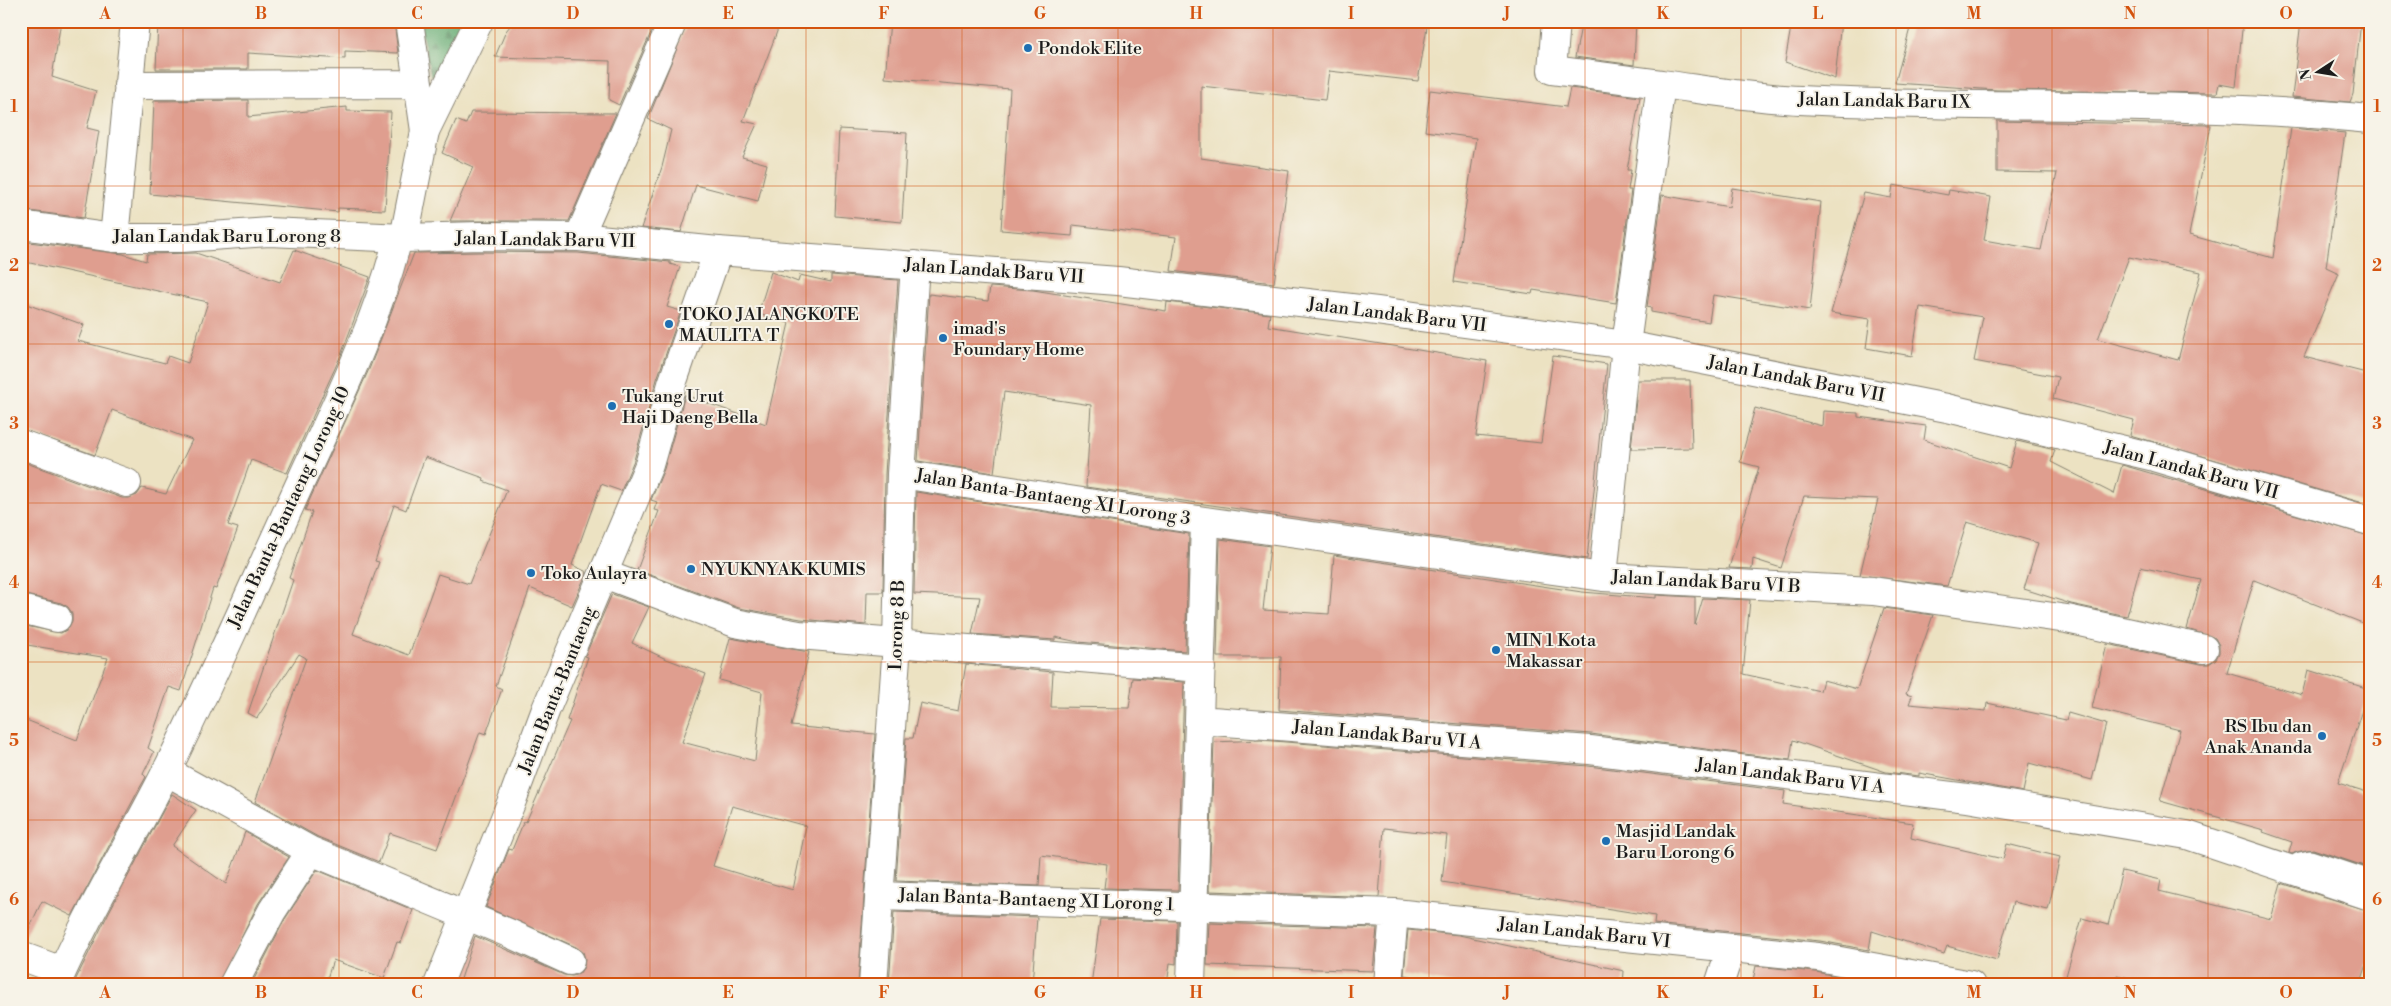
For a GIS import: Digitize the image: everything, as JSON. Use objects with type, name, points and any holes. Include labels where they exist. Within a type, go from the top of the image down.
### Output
[{"type":"street","points":[[114,238],[135,21]]},
{"type":"street","points":[[409,21],[425,131]]},
{"type":"street","points":[[425,131],[479,21]]},
{"type":"street","points":[[579,237],[673,21]]},
{"type":"street","name":"Jalan Landak Baru IX","points":[[1556,21],[1552,70],[1662,84],[1799,100],[2201,107],[2310,113],[2370,119]]},
{"type":"street","points":[[128,85],[417,84]]},
{"type":"street","points":[[1603,577],[1626,345],[1662,84]]},
{"type":"street","name":"Jalan Banta-Bantaeng Lorong 10","points":[[59,978],[166,771],[368,334],[401,238],[425,131]]},
{"type":"street","name":"Jalan Landak Baru Lorong 8","points":[[21,225],[114,238],[182,238],[268,232],[401,238]]},
{"type":"street","name":"Jalan Landak Baru VII","points":[[401,238],[481,236],[579,237],[718,251],[1118,281],[1377,311],[1626,345],[1947,408],[2154,457],[2370,521]]},
{"type":"street","name":"Jalan Banta-Bantaeng","points":[[438,985],[546,709],[649,465],[672,384],[718,251]]},
{"type":"street","name":"Lorong 8 B","points":[[873,985],[897,643],[901,474],[915,265]]},
{"type":"street","points":[[21,444],[128,483]]},
{"type":"street","name":"Jalan Banta-Bantaeng XI Lorong 3","points":[[901,474],[1206,521]]},
{"type":"street","points":[[1191,985],[1206,521]]},
{"type":"street","name":"Jalan Landak Baru VI B","points":[[1206,521],[1603,577],[1874,591],[2067,619],[2204,649]]},
{"type":"street","points":[[604,574],[735,623],[799,635],[1201,668]]},
{"type":"street","points":[[21,609],[56,618]]},
{"type":"street","name":"Jalan Landak Baru VI A","points":[[1199,720],[1590,750],[1967,798],[2187,835],[2370,896]]},
{"type":"street","points":[[166,771],[311,851],[466,915],[570,961]]},
{"type":"street","points":[[233,985],[272,911],[311,851]]},
{"type":"street","name":"Jalan Banta-Bantaeng XI Lorong 1","points":[[879,896],[1194,905]]},
{"type":"street","name":"Jalan Landak Baru VI","points":[[1194,905],[1394,913],[1818,957],[1971,985]]},
{"type":"street","points":[[1388,985],[1394,913]]},
{"type":"street","points":[[1719,985],[1731,948]]},
{"type":"street","points":[[21,956],[59,978]]},
{"type":"lane","points":[[2298,872],[2300,864],[2310,861],[2370,881]]},
{"type":"green space","points":[[419,21],[468,21],[451,55],[431,77]]},
{"type":"building","points":[[21,21],[61,21],[52,77],[96,91],[87,128],[99,131],[84,218],[21,210]]},
{"type":"building","points":[[158,21],[394,21],[398,53],[345,51],[345,59],[248,53],[248,69],[156,69]]},
{"type":"building","points":[[514,21],[656,21],[619,105],[609,100],[610,61],[495,57],[506,31]]},
{"type":"building","points":[[688,21],[781,21],[743,121],[757,124],[742,157],[767,164],[758,201],[696,185],[681,232],[641,228],[662,167],[671,130],[648,119]]},
{"type":"building","points":[[890,21],[1428,21],[1418,81],[1329,71],[1325,100],[1201,86],[1201,158],[1289,171],[1274,283],[1171,271],[1176,237],[1073,225],[1072,236],[1001,230],[1010,89],[885,78]]},
{"type":"building","points":[[1582,21],[1636,21],[1634,65],[1575,57]]},
{"type":"building","points":[[1792,21],[1841,21],[1835,79],[1785,62]]},
{"type":"building","points":[[1912,21],[2243,21],[2236,87],[2219,84],[2217,93],[1997,90],[1895,83]]},
{"type":"building","points":[[2301,21],[2361,21],[2353,94],[2350,102],[2292,97]]},
{"type":"building","points":[[1570,88],[1640,97],[1627,170],[1631,170],[1628,190],[1631,190],[1616,303],[1533,290],[1532,294],[1454,282],[1476,138],[1425,131],[1430,90],[1566,107]]},
{"type":"building","points":[[248,100],[248,117],[347,107],[347,111],[391,112],[385,210],[338,208],[338,212],[150,194],[154,101]]},
{"type":"building","points":[[471,112],[616,113],[569,221],[450,221],[473,167],[442,153],[456,120],[466,124]]},
{"type":"building","points":[[1997,121],[2211,125],[2189,235],[2273,258],[2291,128],[2345,133],[2326,267],[2339,273],[2304,357],[2370,374],[2370,505],[2130,435],[2134,420],[2053,399],[2058,377],[1974,361],[1983,317],[1920,307],[1912,356],[1866,348],[1870,319],[1831,313],[1864,193],[1891,198],[1893,185],[1948,195],[1949,190],[1991,197],[1984,240],[2041,250],[2057,173],[1997,172]],"holes":[[[2129,257],[2201,272],[2178,360],[2098,339]]]},
{"type":"building","points":[[839,129],[907,133],[902,222],[835,216]]},
{"type":"building","points":[[1732,188],[1821,202],[1810,310],[1713,295],[1709,322],[1651,312],[1651,308],[1647,307],[1662,195],[1729,207]]},
{"type":"building","points":[[21,241],[123,254],[146,261],[147,254],[196,253],[280,282],[294,250],[370,277],[341,355],[287,473],[251,460],[228,525],[238,528],[216,589],[213,588],[181,691],[169,687],[148,748],[154,752],[143,774],[146,777],[72,916],[42,901],[23,941],[21,718],[77,740],[108,658],[21,644],[21,625],[61,633],[68,629],[72,621],[72,613],[68,607],[61,603],[21,594],[21,461],[122,498],[137,495],[142,488],[166,494],[192,440],[112,410],[95,455],[21,429],[21,302],[84,325],[78,341],[165,363],[168,356],[188,363],[208,302],[21,261]]},
{"type":"building","points":[[414,253],[578,253],[670,262],[670,264],[680,267],[667,307],[681,311],[657,379],[634,460],[621,491],[601,484],[572,565],[587,572],[572,606],[530,588],[496,686],[502,689],[486,734],[480,732],[437,849],[390,833],[379,862],[318,837],[255,802],[306,658],[299,654],[257,718],[248,713],[293,580],[289,578],[312,512],[305,510],[370,367]],"holes":[[[425,457],[484,478],[483,481],[507,490],[469,584],[438,574],[409,655],[353,634],[379,562],[375,561],[394,505],[406,510]]]},
{"type":"building","points":[[771,272],[798,282],[800,275],[831,282],[831,275],[898,280],[885,474],[883,592],[867,592],[866,625],[801,619],[739,608],[637,570],[659,511],[654,510],[657,502],[651,500],[664,469],[685,395],[766,424],[789,323],[758,314]]},
{"type":"building","points":[[990,287],[1033,290],[1166,311],[1167,302],[1270,314],[1268,326],[1487,361],[1476,436],[1541,443],[1553,356],[1607,364],[1587,559],[1086,487],[1091,405],[1004,392],[994,473],[918,461],[929,294],[988,301]]},
{"type":"building","points":[[1638,380],[1690,380],[1692,448],[1631,449]]},
{"type":"building","points":[[1755,408],[1822,426],[1823,411],[1858,413],[1858,417],[1926,426],[1924,440],[2009,468],[2017,441],[2055,450],[2051,462],[2114,494],[2122,465],[2370,536],[2370,626],[2254,580],[2227,673],[2302,695],[2308,670],[2369,689],[2338,783],[2370,793],[2370,868],[2313,849],[2292,854],[2289,853],[2292,842],[2263,832],[2264,830],[2160,801],[2180,730],[2092,708],[2107,644],[2201,664],[2209,664],[2216,659],[2219,653],[2219,645],[2215,638],[2187,629],[2201,580],[2140,567],[2127,616],[2071,604],[2024,589],[2038,543],[1967,522],[1947,586],[1860,575],[1878,499],[1804,496],[1781,568],[1753,559],[1752,569],[1729,568],[1759,467],[1740,462]]},
{"type":"building","points":[[916,492],[1189,534],[1185,651],[1078,642],[1055,637],[1055,640],[972,634],[980,597],[914,594]]},
{"type":"building","points":[[1220,539],[1270,546],[1263,610],[1329,614],[1334,555],[1582,592],[1656,598],[1656,595],[1695,597],[1695,625],[1703,598],[1750,600],[1743,674],[1820,691],[1823,680],[1857,689],[1884,608],[1933,615],[1906,694],[1912,696],[1909,704],[1986,711],[1987,703],[2066,720],[2068,713],[2106,724],[2092,780],[2029,763],[2023,792],[1919,773],[1919,776],[1886,772],[1793,740],[1790,760],[1591,734],[1279,710],[1281,657],[1217,657]]},
{"type":"building","points":[[612,594],[649,607],[632,643],[706,674],[682,742],[755,761],[762,692],[719,680],[730,638],[809,652],[791,726],[875,734],[858,985],[459,985],[475,936],[564,975],[572,976],[579,974],[584,967],[585,959],[583,952],[576,947],[486,907],[509,849],[512,850],[524,821],[526,822],[570,721],[567,720],[588,657],[585,656]],"holes":[[[732,806],[806,826],[793,890],[713,866]]]},
{"type":"building","points":[[966,664],[1053,672],[1051,707],[1129,708],[1133,678],[1184,682],[1178,890],[1104,888],[1107,864],[1041,855],[1039,886],[896,881],[906,738],[913,738],[920,703],[958,711]]},
{"type":"building","points":[[1261,740],[1588,766],[1785,791],[1783,804],[1913,823],[1911,838],[2003,859],[2007,844],[2060,857],[2048,910],[2013,902],[1997,960],[1947,946],[1944,954],[1872,931],[1869,950],[1820,941],[1654,924],[1655,916],[1442,882],[1447,835],[1384,828],[1379,897],[1209,891],[1214,742]]},
{"type":"building","points":[[172,794],[196,810],[172,846],[226,884],[245,832],[289,857],[258,904],[218,985],[73,985],[109,912]]},
{"type":"building","points":[[317,870],[413,910],[401,943],[397,942],[384,978],[333,960],[325,985],[251,985],[285,919]]},
{"type":"building","points":[[2122,871],[2161,880],[2159,891],[2271,919],[2281,883],[2370,911],[2370,956],[2360,985],[2156,985],[2117,975],[2114,985],[2098,985],[2066,976],[2082,918],[2108,925]]},
{"type":"building","points":[[894,912],[1037,917],[1032,985],[889,985]]},
{"type":"building","points":[[1100,919],[1177,921],[1176,964],[1170,963],[1167,985],[1091,985]]},
{"type":"building","points":[[1209,923],[1377,928],[1373,971],[1207,965]]},
{"type":"building","points":[[1408,930],[1459,935],[1624,971],[1623,985],[1458,985],[1404,975]]},
{"type":"building","points":[[1756,966],[1816,972],[1864,981],[1863,985],[1752,985]]},
{"type":"place","name":"Pondok Elite","points":[[1028,48]]},
{"type":"place","name":"TOKO JALANGKOTE MAULITA T","points":[[669,324]]},
{"type":"place","name":"imad's Foundary Home","points":[[943,338]]},
{"type":"place","name":"Tukang Urut Haji Daeng Bella","points":[[612,406]]},
{"type":"place","name":"NYUKNYAK KUMIS","points":[[691,569]]},
{"type":"place","name":"Toko Aulayra","points":[[531,573]]},
{"type":"place","name":"MIN 1 Kota Makassar","points":[[1496,650]]},
{"type":"place","name":"RS Ibu dan Anak Ananda","points":[[2322,736]]},
{"type":"place","name":"Masjid Landak Baru Lorong 6","points":[[1606,841]]}]
